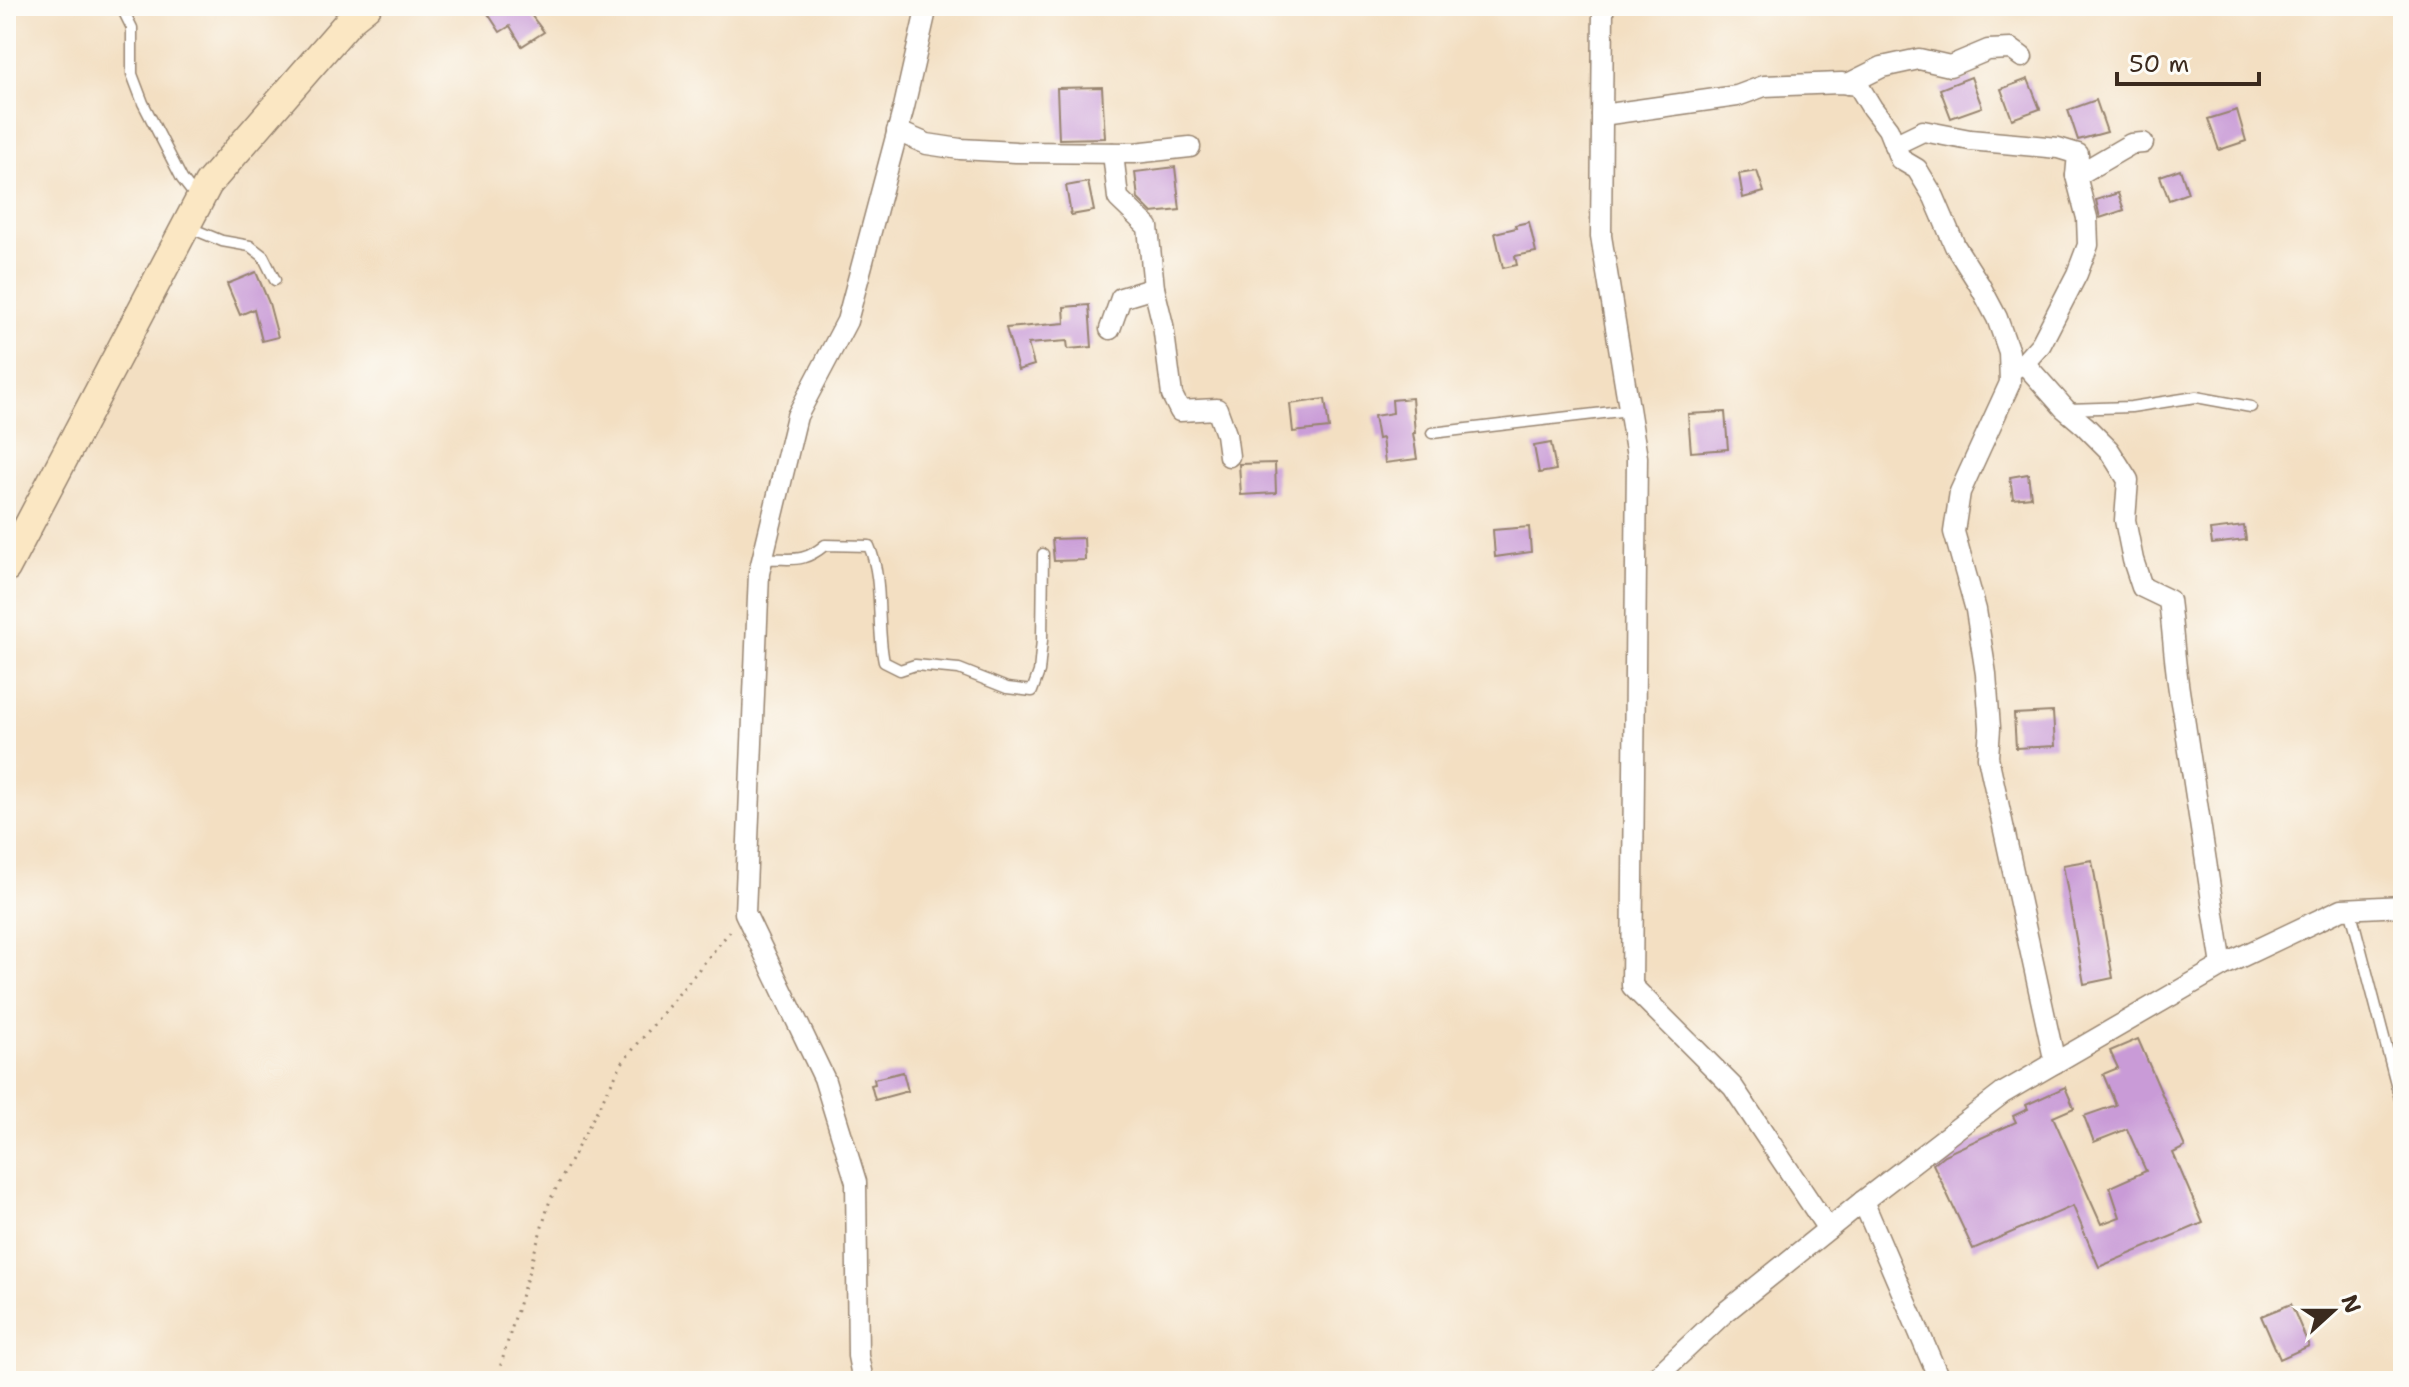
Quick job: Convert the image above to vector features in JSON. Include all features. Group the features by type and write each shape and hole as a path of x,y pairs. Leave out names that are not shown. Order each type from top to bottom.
{"street":[{"path":"6,568 208,184 352,18 367,6"},
{"path":"863,1381 858,1356 856,1182 824,1078 745,913 759,573 797,416 847,321 927,6"},
{"path":"1603,6 1601,236 1637,457 1632,986 1733,1087 1828,1229"},
{"path":"1848,84 1882,67 1919,59 1950,66 1988,50 2011,49 2022,57"},
{"path":"1602,115 1737,96 1764,86 1858,85 1888,129 1900,159 1917,169 1934,197 1955,246 1997,318 2017,367 2109,450 2128,480 2125,520 2142,587 2169,600 2176,681 2222,966"},
{"path":"897,131 927,144 960,149 1055,154 1134,153 1190,147"},
{"path":"1894,145 1923,131 1970,140 2058,148 2078,154 2076,176 2087,218 2088,245 2077,274 2041,344 2017,367 1960,492 1954,532 1976,610 1986,674 1990,728 1988,757 2055,1063"},
{"path":"2076,176 2131,144 2143,143"},
{"path":"1113,153 1118,198 1148,227 1154,288 1163,325 1172,395 1180,411 1217,409 1226,434 1229,456"},
{"path":"1110,329 1121,298 1154,288"},
{"path":"1652,1381 1723,1314 2003,1093 2222,966 2342,909 2403,906"},
{"path":"1863,1201 1940,1381"}],"lane":[{"path":"121,6 132,28 132,74 143,103 182,179 193,214 222,241 250,246 263,256 275,280"},
{"path":"2065,409 2131,407 2196,397 2251,407"},
{"path":"1432,433 1629,410"},
{"path":"763,559 811,556 825,545 869,546 875,560 884,662 900,670 915,665 959,669 1007,688 1032,691 1039,672 1042,640 1043,554"},
{"path":"2350,908 2403,1110"}],"path":[{"path":"496,1381 550,1200 622,1063 745,913"}],"building":[{"path":"483,6 524,6 544,32 522,46 510,26 500,32"},
{"path":"1971,77 1982,107 1951,118 1940,89"},
{"path":"2028,79 2040,109 2012,119 2001,89"},
{"path":"1102,87 1105,138 1059,139 1057,88"},
{"path":"2096,100 2107,132 2078,140 2068,110"},
{"path":"2237,110 2246,141 2219,150 2208,119"},
{"path":"1175,167 1180,210 1152,213 1138,199 1135,172"},
{"path":"2180,169 2188,193 2169,200 2160,176"},
{"path":"1757,171 1764,192 1743,198 1739,174"},
{"path":"1088,182 1094,211 1071,215 1066,186"},
{"path":"2118,193 2124,210 2100,218 2096,200"},
{"path":"1529,222 1536,252 1515,256 1517,265 1503,268 1495,233"},
{"path":"256,272 278,337 262,341 254,309 240,315 227,284"},
{"path":"1089,305 1092,347 1068,349 1067,341 1028,344 1034,365 1018,370 1006,328 1065,323 1064,307"},
{"path":"1412,398 1417,459 1385,463 1382,438 1378,439 1374,416 1393,413 1392,400"},
{"path":"1325,399 1329,428 1293,432 1290,404"},
{"path":"1725,412 1728,449 1691,452 1688,414"},
{"path":"1551,443 1556,470 1539,473 1534,446"},
{"path":"1275,463 1276,493 1241,495 1239,464"},
{"path":"2028,474 2031,497 2013,499 2010,477"},
{"path":"2244,526 2246,540 2212,544 2210,530"},
{"path":"1529,527 1531,552 1495,557 1493,530"},
{"path":"1084,538 1085,560 1054,561 1052,539"},
{"path":"2053,712 2055,746 2016,748 2014,714"},
{"path":"2092,860 2113,978 2084,984 2063,865"},
{"path":"2138,1039 2185,1147 2173,1153 2203,1223 2099,1267 2073,1206 1973,1249 1933,1164 1944,1155 2016,1122 2013,1116 2028,1109 2026,1105 2065,1087 2074,1108 2053,1117 2101,1224 2120,1217 2110,1187 2146,1171 2127,1129 2094,1142 2084,1116 2116,1105 2103,1074 2118,1068 2110,1051"},
{"path":"903,1072 908,1091 875,1100 871,1085 875,1084 874,1079"},
{"path":"2291,1304 2309,1346 2280,1359 2261,1316"}]}
